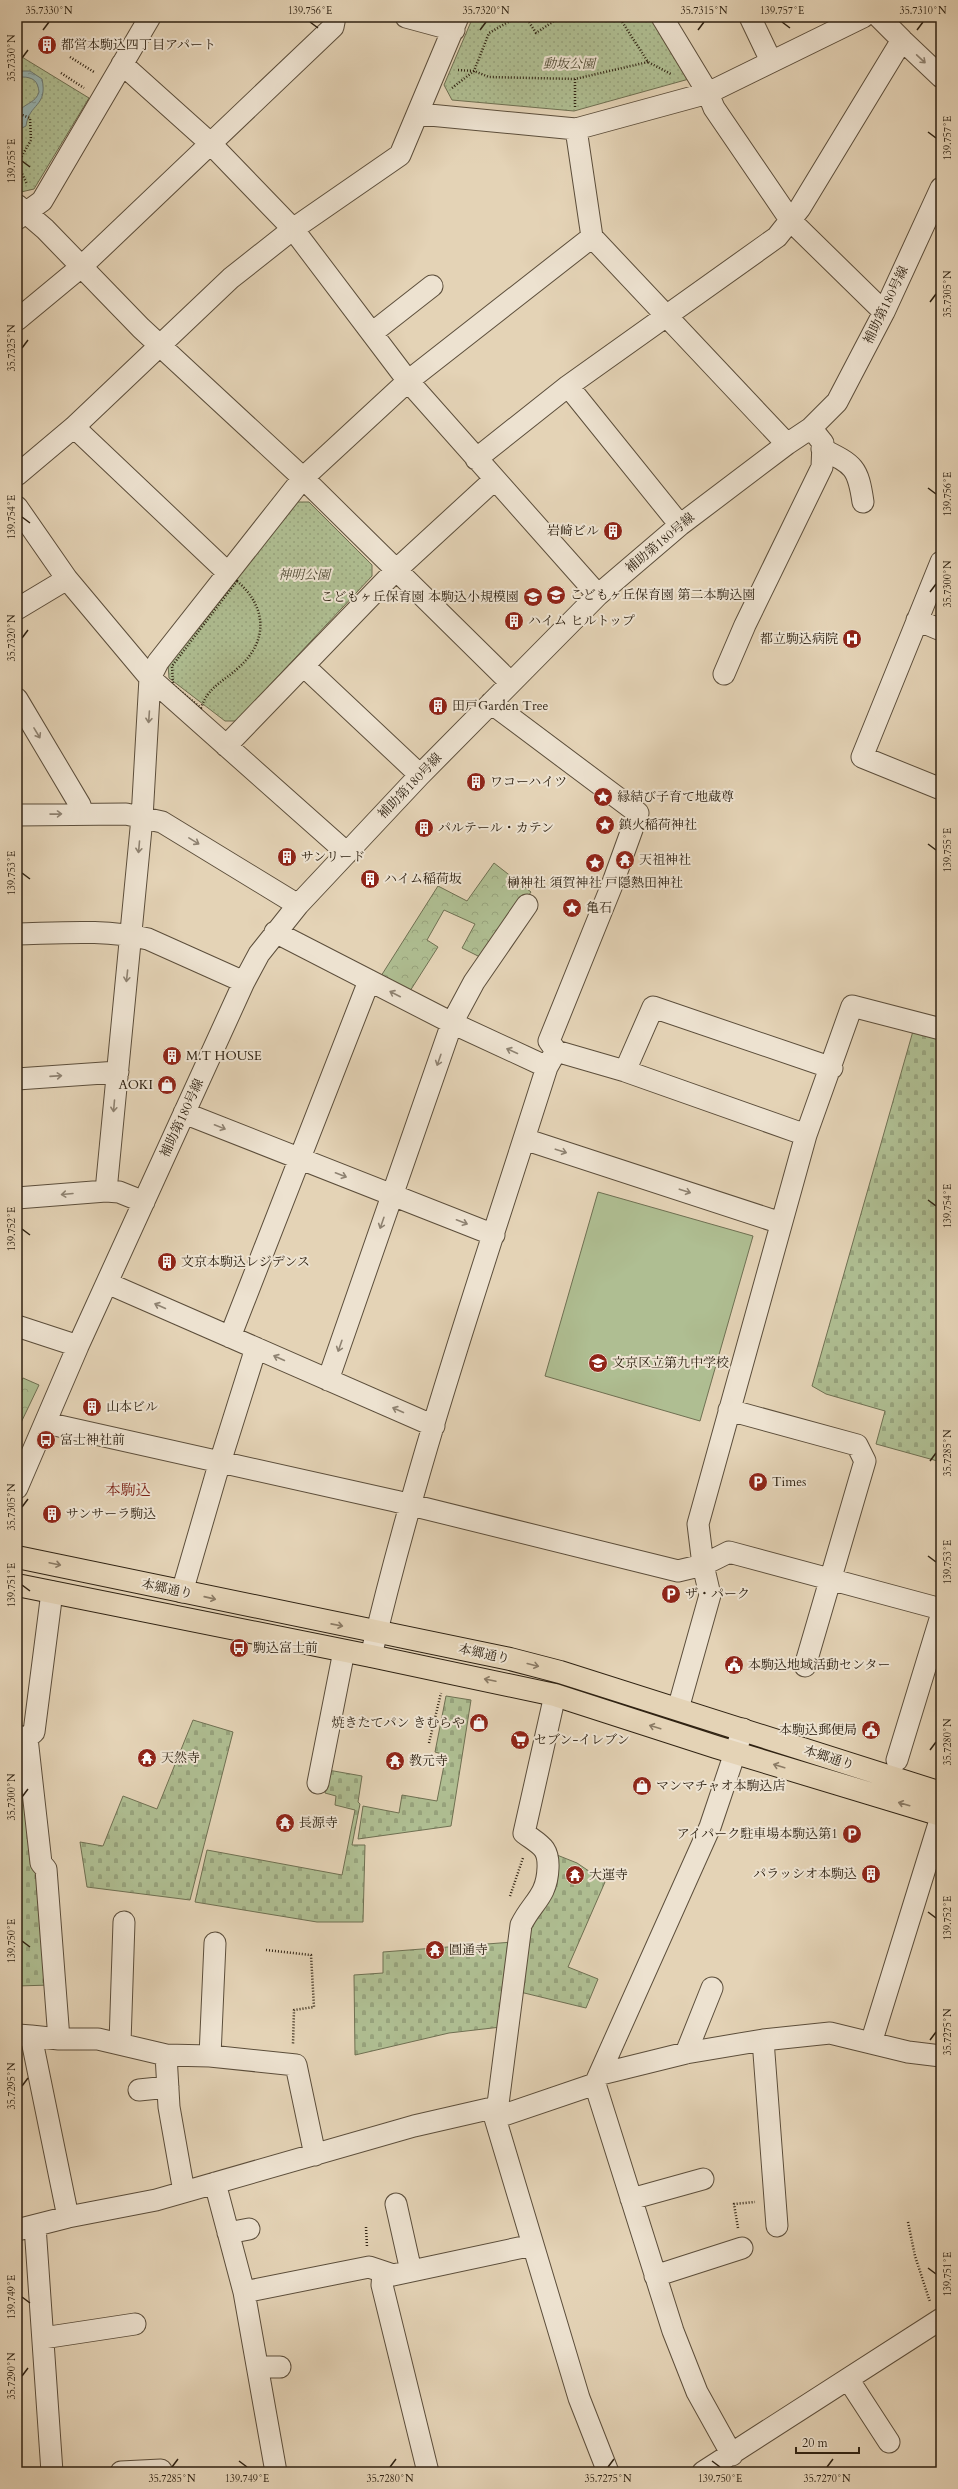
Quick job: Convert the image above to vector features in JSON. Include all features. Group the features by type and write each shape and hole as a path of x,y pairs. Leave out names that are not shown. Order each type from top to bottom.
{"main road":[{"name":"本郷通り","path":"17,1557 510,1659 560,1672 941,1793"},
{"name":"本郷通り","path":"17,1585 371,1656 555,1695 736,1753 941,1816"}],"street":[{"path":"150,17 42,201 20,212 81,267 160,346 303,478 395,571 511,683"},
{"path":"17,320 81,267 334,27 335,17"},
{"path":"17,475 74,427 231,278 293,229 400,154 419,114 456,23 406,17"},
{"path":"662,17 708,93 714,108 791,221 884,312"},
{"path":"750,17 771,61"},
{"path":"419,114 576,129 708,93 863,17"},
{"path":"879,17 941,77"},
{"path":"476,459 568,386 665,315 777,237 791,221 902,40"},
{"path":"122,64 210,143 293,229 408,381 494,480 598,595"},
{"path":"576,129 592,237 787,444"},
{"name":"補助第180号線","path":"18,1486 78,1346 244,982 259,954 298,905 420,775 598,595 680,525 787,444 811,428 837,402 884,312 941,188"},
{"path":"106,1191 142,818 150,678 158,662 303,478 408,381 592,237"},
{"path":"372,333 432,286"},
{"path":"568,386 680,525"},
{"path":"74,427 228,573"},
{"path":"724,674 822,467 822,443 811,428"},
{"path":"822,449 847,462 856,471 864,502"},
{"path":"226,746 305,667 395,571 494,480"},
{"path":"17,507 67,579 150,678 347,853"},
{"path":"941,562 862,757 941,789"},
{"path":"17,609 67,579"},
{"path":"917,620 941,630"},
{"path":"305,667 420,775"},
{"path":"17,699 80,805 82,814"},
{"path":"371,1656 410,1504 466,1319 524,1139 552,1059 549,1041 638,813 492,703"},
{"path":"17,815 126,814 162,822 298,905"},
{"path":"328,1380 452,1023 474,982 528,905"},
{"path":"17,934 112,932 131,935 148,939 244,982"},
{"path":"275,932 452,1023 552,1059 625,1071 806,1135"},
{"path":"230,1337 369,981"},
{"path":"678,1709 710,1595 703,1565 698,1524 806,1135 832,1068 852,1006 858,1006 941,1029"},
{"path":"625,1071 653,1007 832,1068"},
{"path":"17,1079 118,1072"},
{"path":"184,1113 300,1160 494,1235"},
{"path":"524,1139 781,1223"},
{"path":"17,1198 106,1191 119,1192 144,1202"},
{"path":"107,1283 434,1426"},
{"path":"17,1326 78,1346"},
{"path":"182,1592 220,1462 256,1348"},
{"path":"729,1410 857,1445 865,1461 832,1579 805,1666"},
{"path":"46,1423 410,1504 678,1571 703,1565 730,1552 941,1609"},
{"path":"52,1592 34,1732 22,1737 41,1864 46,1869 59,2039"},
{"path":"897,1760 941,1616"},
{"path":"318,1782 344,1651"},
{"path":"494,2115 498,2104 521,1925 548,1883 549,1855 543,1847 524,1834 555,1695"},
{"path":"728,2463 672,2331 631,2200 598,2079 676,1900 710,1827 736,1753 742,1729"},
{"path":"871,2042 941,1816"},
{"path":"120,2043 124,1922"},
{"path":"210,2056 215,1943"},
{"path":"686,2053 712,1988"},
{"path":"494,2115 598,2079 686,2053 763,2040 830,2034 871,2042 908,2052 941,2056"},
{"path":"68,2217 24,2036 59,2039 98,2039 166,2055 210,2056 296,2065 315,2155"},
{"path":"763,2040 777,2226"},
{"path":"166,2055 169,2107 184,2192"},
{"path":"139,2090 168,2087"},
{"path":"50,2472 43,2338 26,2228 68,2217 184,2192 414,2126 488,2109 494,2115 580,2398 608,2472"},
{"path":"631,2200 703,2179"},
{"path":"215,2183 244,2292 276,2472"},
{"path":"396,2204 411,2271"},
{"path":"228,2233 249,2229"},
{"path":"244,2292 368,2267 393,2275 533,2245"},
{"path":"655,2276 742,2248"},
{"path":"383,2273 382,2285 428,2472"},
{"path":"703,2472 728,2463 848,2379 939,2320"},
{"path":"43,2338 135,2324"},
{"path":"258,2367 280,2367"},
{"path":"848,2379 889,2442"},
{"path":"121,2472 161,2470"}],"path":[{"path":"508,17 510,21"},
{"path":"474,71 489,33 517,17"},
{"path":"526,17 536,33 560,17"},
{"path":"619,17 648,62 674,76"},
{"path":"70,57 100,75"},
{"path":"457,70 474,71 489,77 574,79 648,62"},
{"path":"61,73 101,99"},
{"path":"574,79 576,129"},
{"path":"17,113 30,118 31,140 17,163 28,187"},
{"path":"237,581 243,586 261,615 262,627 258,639 248,657 239,668 211,689 201,708 188,697 173,685 172,666 237,581"},
{"path":"428,1743 442,1686"},
{"path":"510,1896 525,1850 524,1834"},
{"path":"266,1950 311,1956 314,2007 294,2010 292,2065"},
{"path":"742,2248 734,2204 775,2199"},
{"path":"908,2222 915,2256 939,2320"}],"green space":[{"name":"動坂公園","path":"473,17 653,17 689,79 574,111 452,100 444,85"},
{"path":"17,54 89,98 34,189 21,192 17,190"},
{"name":"神明公園","path":"296,502 309,502 372,565 372,576 236,721 225,721 169,678 168,664"},
{"path":"494,863 531,892 484,959 462,948 475,924 444,910 427,940 438,947 410,991 381,976 438,886 467,901"},
{"path":"915,1024 941,1033 941,1462 876,1444 885,1411 826,1394 812,1386"},
{"path":"598,1192 753,1236 700,1421 545,1376"},
{"path":"23,1378 39,1385 17,1431 17,1389"},
{"path":"446,1696 471,1700 451,1826 358,1839 363,1806 399,1813 402,1795 437,1801 446,1755 435,1752"},
{"path":"193,1720 233,1732 190,1900 87,1887 80,1842 103,1846 123,1796 157,1809"},
{"path":"328,1770 362,1776 358,1802 360,1804 352,1845 365,1845 363,1922 317,1922 195,1902 207,1850 342,1875 355,1810 335,1805 336,1796 325,1793"},
{"path":"17,1789 31,1789 51,1985 17,1986"},
{"path":"552,1853 577,1863 605,1882 568,1967 598,1979 586,2008 516,1991 526,1927"},
{"path":"513,1942 501,2027 449,2033 355,2055 354,1975 383,1973 383,1952"}],"water":[{"path":"23,71 30,71 42,79 43,88 40,100 31,113 26,126 18,130 18,138 21,141 17,143 17,108 21,109 31,102 36,98 39,92 34,80 22,77 17,80 17,74"}],"place":[{"name":"都営本駒込四丁目アパート","path":"47,45"},
{"name":"岩崎ビル","path":"613,531"},
{"name":"こどもヶ丘保育園 第二本駒込園","path":"556,595"},
{"name":"こどもヶ丘保育園 本駒込小規模園","path":"533,597"},
{"name":"ハイム ヒルトップ","path":"514,621"},
{"name":"都立駒込病院","path":"852,639"},
{"name":"田戸Garden Tree","path":"438,706"},
{"name":"ワコーハイツ","path":"476,782"},
{"name":"縁結び子育て地蔵尊","path":"603,797"},
{"name":"鎮火稲荷神社","path":"605,825"},
{"name":"パルテール・カテン","path":"424,828"},
{"name":"サンリード","path":"287,857"},
{"name":"天祖神社","path":"625,860"},
{"name":"榊神社 須賀神社 戸隠熱田神社","path":"595,863"},
{"name":"ハイム稲荷坂","path":"370,879"},
{"name":"亀石","path":"572,908"},
{"name":"M.T HOUSE","path":"172,1056"},
{"name":"AOKI","path":"167,1085"},
{"name":"文京本駒込レジデンス","path":"167,1262"},
{"name":"文京区立第九中学校","path":"598,1363"},
{"name":"山本ビル","path":"92,1407"},
{"name":"富士神社前","path":"46,1440"},
{"name":"Times","path":"758,1482"},
{"name":"サンサーラ駒込","path":"52,1514"},
{"name":"ザ・パーク","path":"671,1594"},
{"name":"駒込富士前","path":"239,1648"},
{"name":"本駒込地域活動センター","path":"734,1665"},
{"name":"焼きたてパン きむらや","path":"479,1723"},
{"name":"本駒込郵便局","path":"871,1730"},
{"name":"セブン-イレブン","path":"520,1740"},
{"name":"天然寺","path":"147,1758"},
{"name":"教元寺","path":"395,1761"},
{"name":"マンマチャオ本駒込店","path":"642,1786"},
{"name":"長源寺","path":"285,1823"},
{"name":"アイパーク駐車場本駒込第1","path":"852,1834"},
{"name":"パラッシオ本駒込","path":"871,1874"},
{"name":"大運寺","path":"575,1875"},
{"name":"圓通寺","path":"435,1950"}],"district":[{"name":"本駒込","path":"128,1490"}]}
